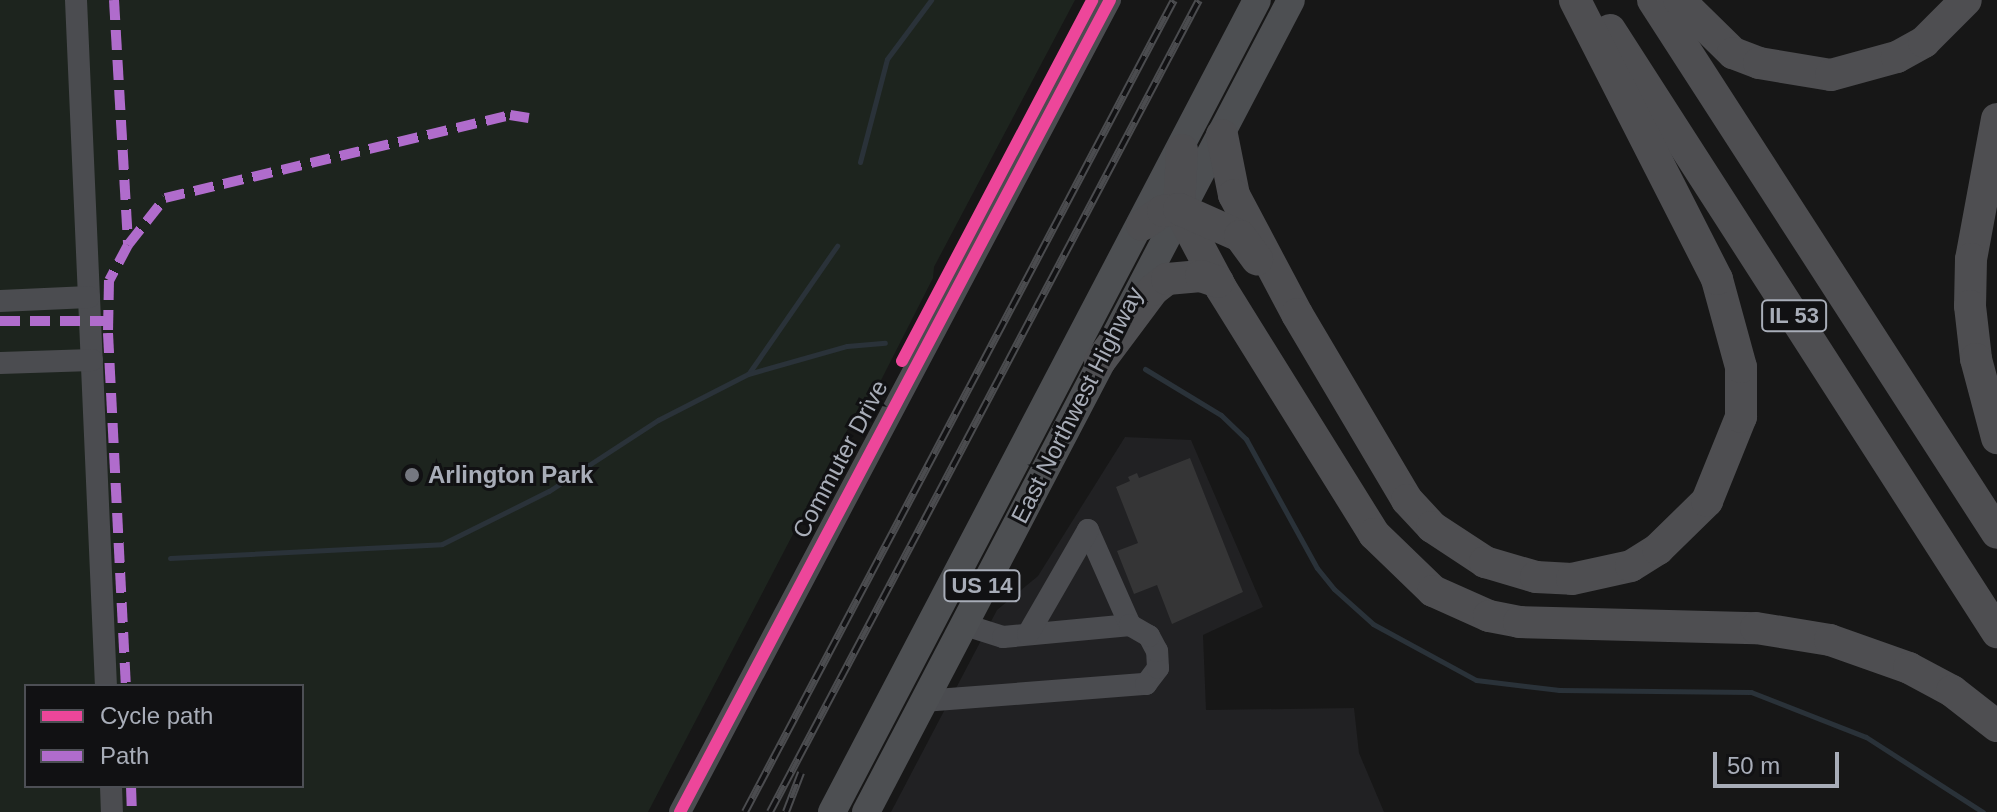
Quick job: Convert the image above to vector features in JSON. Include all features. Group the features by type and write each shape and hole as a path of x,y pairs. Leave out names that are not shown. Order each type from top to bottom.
{"highway":[{"path":"1222,135 1234,195 1297,314 1407,500 1432,527 1485,562 1536,577 1572,579 1631,566 1658,549 1707,501 1734,447 1741,417 1741,367 1717,279 1575,0"},
{"name":"IL 53","path":"1591,0 1997,632"},
{"name":"IL 53","path":"1653,0 1997,533"},
{"path":"1679,0 1733,53 1759,63 1831,75 1897,57 1924,42 1966,0"},
{"path":"1997,119 1971,259 1970,306 1986,407 1997,438"},
{"path":"1182,150 1179,209 1218,282 1374,534 1433,591 1489,616 1519,622 1756,628 1830,640 1909,668 1997,726"},
{"path":"1142,225 1163,211 1179,209 1240,236 1297,314"},
{"path":"1100,361 1153,290 1167,279 1187,275 1218,282"}],"main road":[{"name":"East Northwest Highway","path":"832,812 1182,150 1257,0"},
{"name":"East Northwest Highway","path":"866,812 1291,0"},
{"path":"944,601 962,624"}],"street":[{"path":"76,0 106,684"},
{"name":"Commuter Drive","path":"680,812 1110,0"},
{"path":"0,301 89,297"},
{"path":"0,363 92,360"},
{"path":"1028,634 1088,530 1130,625"},
{"path":"923,701 969,694 1146,684 1158,668 1157,651 1149,636 1130,625 1003,637 962,624"},
{"path":"945,659 949,673 969,694"},
{"path":"111,788 112,812"}],"shaded area":[{"name":"Arlington Park","path":"0,0 1075,0 934,267 933,278 874,394 864,398 648,812 0,812"},
{"path":"1125,437 1191,440 1263,607 1203,635 1206,710 1354,708 1359,753 1384,812 891,812 997,610 1038,576"}],"building":[{"path":"1190,458 1243,592 1172,624 1157,585 1134,594 1117,551 1138,543 1116,487 1130,481 1128,477 1137,473 1139,478"}],"waterway":[{"path":"860,162 887,59 931,0"},
{"path":"749,373 837,246"},
{"path":"170,558 442,544 549,491 658,420 748,374 847,346 885,343"},
{"path":"1145,369 1221,415 1246,439 1317,568 1334,589 1373,624 1476,680 1559,690 1751,692 1866,737 1983,812"}],"railway":[{"path":"745,812 1174,0"},
{"path":"770,812 1199,0"},
{"path":"786,812 801,773"}],"marked path":[{"path":"114,0 128,245 109,280 108,333 126,684"},
{"path":"128,245 165,198 510,115 529,118"},
{"path":"0,321 109,321"},
{"path":"131,788 132,812"}],"cycle path":[{"path":"902,361 1092,0"},
{"path":"680,812 1110,0"}],"place":[{"name":"Arlington Park","path":"412,475"}]}
